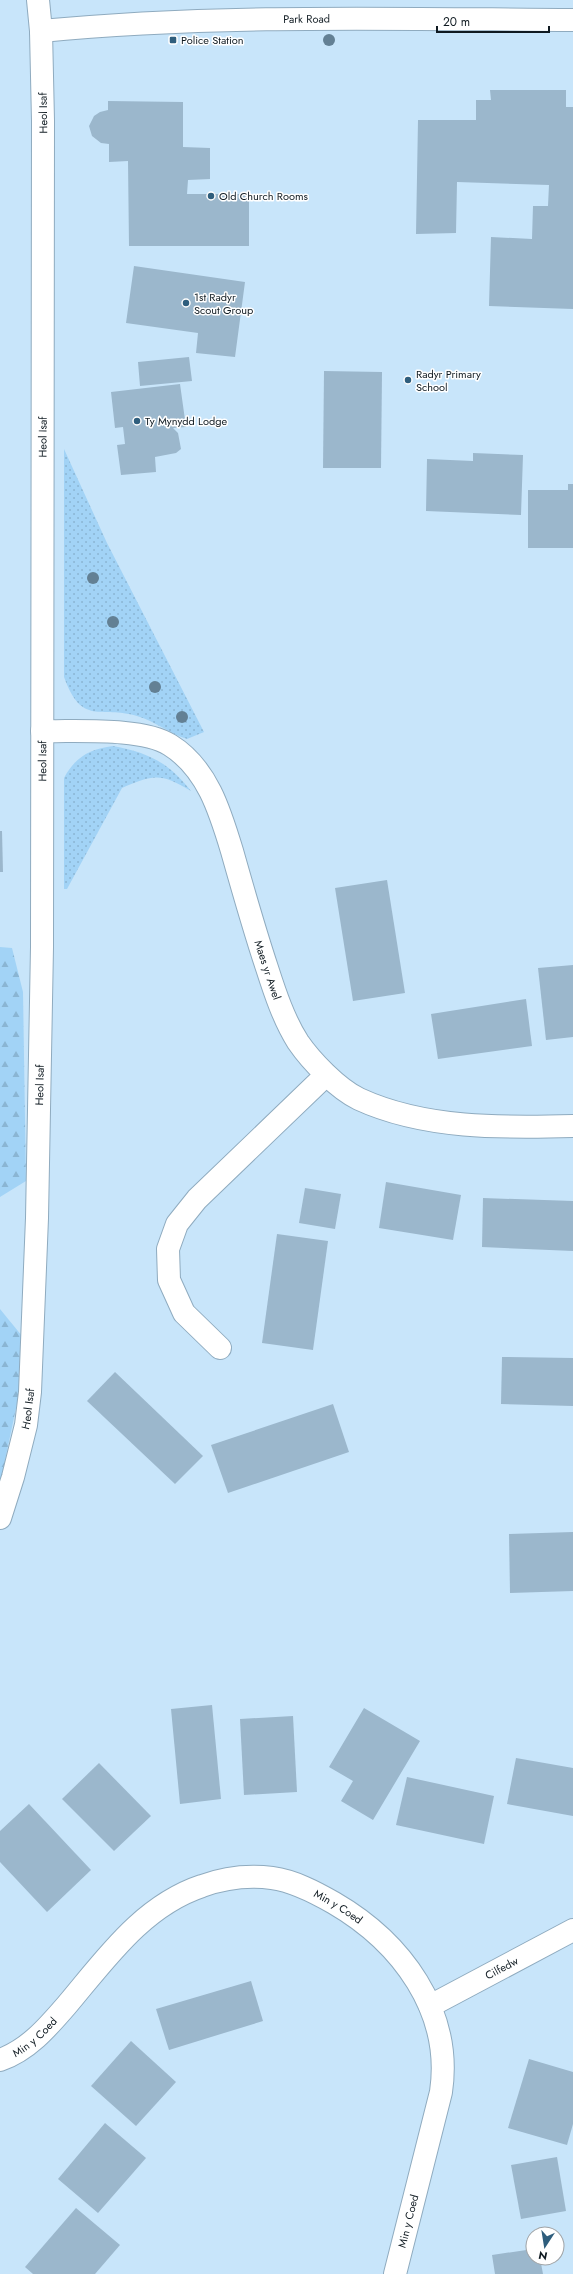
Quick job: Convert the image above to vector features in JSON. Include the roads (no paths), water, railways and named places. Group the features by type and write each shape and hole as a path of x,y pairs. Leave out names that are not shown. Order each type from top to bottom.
{"street":[{"name":"Heol Isaf","path":"0,1518 14,1477 26,1425 30,1392 37,1218 42,947 43,122 41,31 38,0"},
{"name":"Park Road","path":"41,31 130,23 363,20 573,20"},
{"name":"Maes yr Awel","path":"42,731 144,735 169,744 188,760 207,784 220,810 255,932 277,999 298,1042 326,1075 357,1098 404,1115 461,1124 530,1127 573,1126"},
{"path":"220,1348 184,1313 169,1280 168,1249 177,1224 198,1199 326,1075"},
{"name":"Min y Coed","path":"0,2060 25,2047 46,2029 133,1928 169,1901 201,1886 233,1878 272,1878 309,1888 354,1915 387,1943 414,1974 430,2006 442,2042 445,2069 441,2092 395,2274"},
{"name":"Cilfedw","path":"430,2006 573,1930"}],"place":[{"name":"Police Station","path":"173,40"},
{"name":"Old Church Rooms","path":"211,196"},
{"name":"1st Radyr Scout Group","path":"186,303"},
{"name":"Radyr Primary School","path":"408,380"},
{"name":"Ty Mynydd Lodge","path":"137,421"}]}
